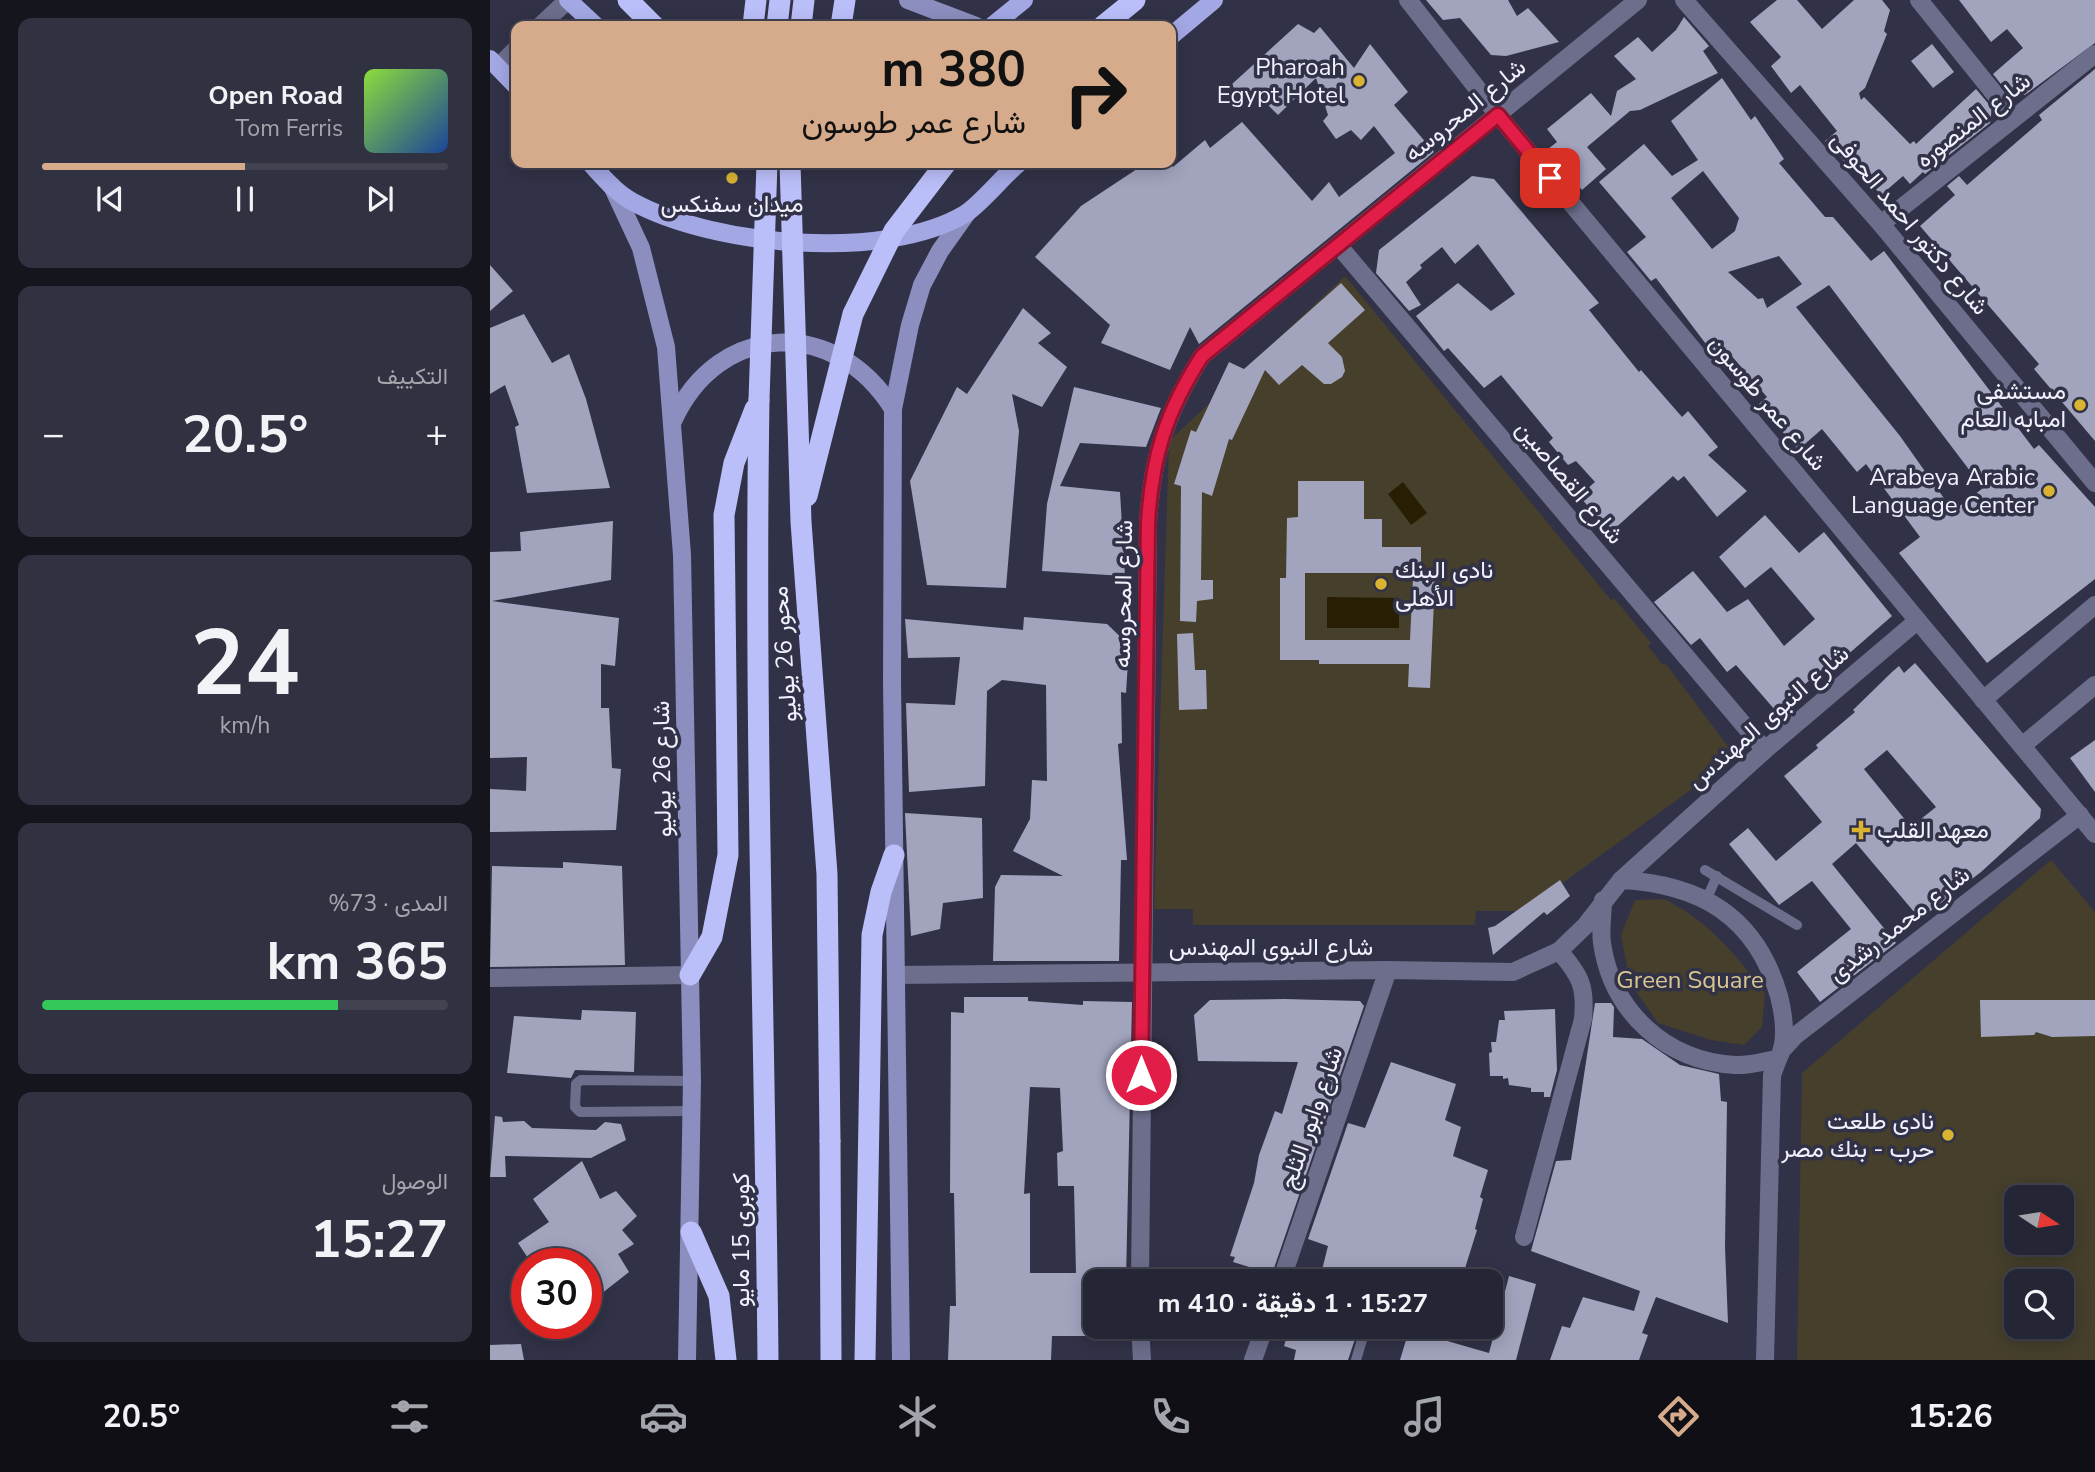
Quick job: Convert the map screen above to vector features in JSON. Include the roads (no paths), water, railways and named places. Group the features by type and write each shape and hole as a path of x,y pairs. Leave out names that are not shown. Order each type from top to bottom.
{"highway":[{"path":"628,0 649,21"},
{"path":"754,21 756,0"},
{"path":"778,21 780,0"},
{"path":"802,21 804,0"},
{"path":"842,21 845,0"},
{"path":"1109,21 1135,0"},
{"name":"محور 26 يوليو","path":"792,168 801,522 827,874 831,1360"},
{"path":"801,522 853,314 894,231 942,168"},
{"name":"محور 26 يوليو","path":"764,169 756,720 766,1120"},
{"path":"690,975 712,937 728,855 724,514 734,463 759,400"},
{"path":"865,1360 872,935 881,892 894,855"},
{"name":"كوبرى 15 مايو","path":"766,1120 768,1360"},
{"path":"691,1231 719,1296 726,1360"}],"main road":[{"path":"568,0 591,21"},
{"path":"908,0 963,21"},
{"path":"998,21 1024,0"},
{"path":"1176,32 1214,0"},
{"path":"494,63 511,81"},
{"path":"595,168 632,202 694,224 759,239 839,242 896,237 930,230 967,213"},
{"path":"901,1360 894,855 893,409 910,325 922,285 940,251 967,213 1014,168"},
{"name":"شارع 26 يوليو","path":"612,186 640,248 660,313 666,347 682,555 692,1081 687,1360"},
{"path":"671,424 695,384 712,367 754,346 778,342 813,346 846,358 881,389 893,409"}],"street":[{"path":"545,21 568,0"},
{"name":"شارع عمر طوسون","path":"1408,0 1498,115 2095,834"},
{"name":"شارع المحروسه","path":"1140,1269 1148,523 1151,478 1161,435 1179,394 1202,356 1638,0"},
{"name":"شارع دكتور احمد الحوفى","path":"1684,0 1881,224 2095,483"},
{"path":"1919,0 2014,118"},
{"path":"494,63 511,52"},
{"name":"شارع المنصوره","path":"1881,224 2095,54"},
{"name":"شارع القصاصين","path":"1338,245 1765,750"},
{"path":"1983,700 2095,605"},
{"name":"شارع النبوى المهندس","path":"1621,880 1765,750 1917,621"},
{"path":"2022,746 2095,685"},
{"name":"شارع محمد رشدى","path":"1781,1054 1795,1036 2080,815"},
{"path":"1765,1360 1772,1075 1781,1054 1783,1010 1772,974 1754,941 1727,914 1706,900 1659,882 1621,880 1604,900 1601,941 1610,980 1631,1015 1661,1042 1698,1060 1738,1065 1781,1054"},
{"name":"شارع النبوى المهندس","path":"896,975 1388,970 1513,972 1559,951 1585,926 1604,900"},
{"path":"1524,1237 1583,1020 1585,995 1577,972 1559,951"},
{"name":"شارع وابور الثلج","path":"1285,1269 1388,970"},
{"path":"490,978 690,975"},
{"path":"1141,1339 1142,1360"},
{"path":"1253,1360 1260,1339"}],"lane":[{"path":"1705,870 1797,925"},
{"path":"1706,900 1717,876"},
{"path":"692,1081 581,1080 576,1086 575,1107 580,1112 692,1111"},
{"path":"1356,1360 1363,1340"}],"place":[{"name":"Pharoah Egypt Hotel","path":"1359,81"},
{"name":"ميدان سفنكس","path":"732,178"},
{"name":"مستشفى امبابه العام","path":"2080,405"},
{"name":"Arabeya Arabic Language Center","path":"2049,491"},
{"name":"نادى البنك الأهلى","path":"1381,584"},
{"name":"معهد القلب","path":"1861,830"},
{"name":"نادى طلعت حرب - بنك مصر","path":"1948,1135"}],"park label":[{"name":"Green Square","path":"1690,980"}]}
